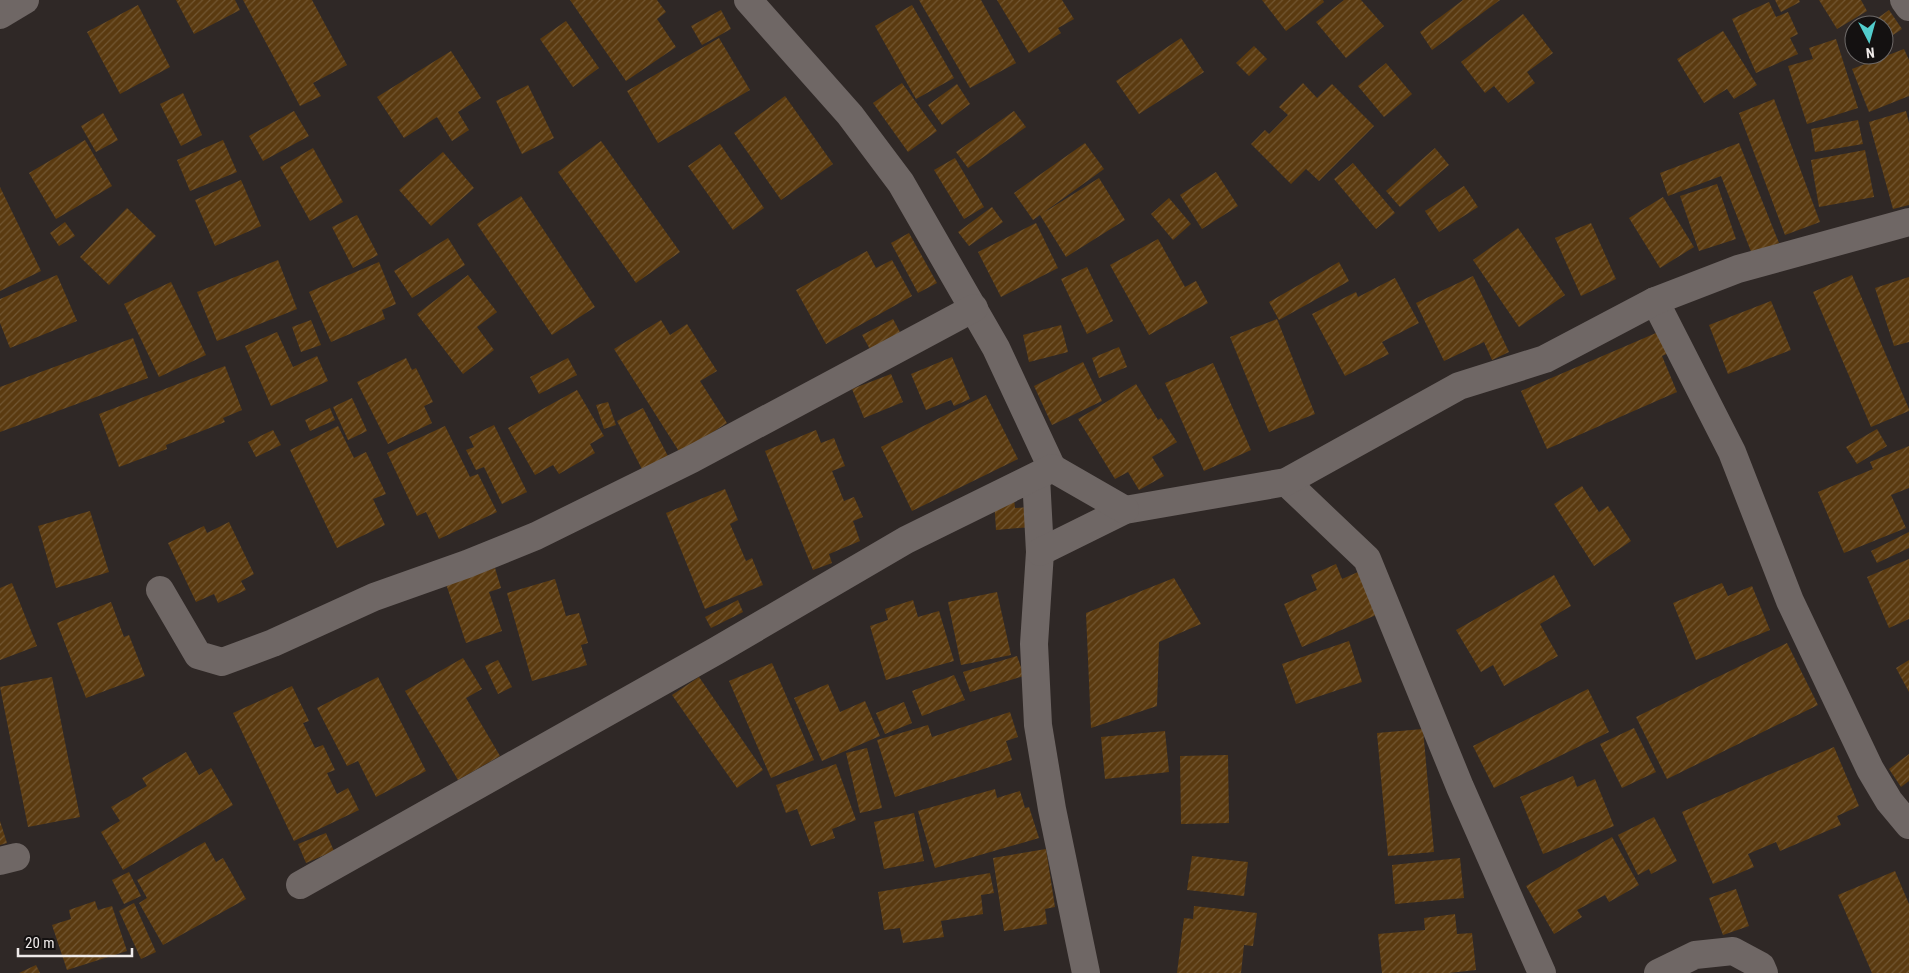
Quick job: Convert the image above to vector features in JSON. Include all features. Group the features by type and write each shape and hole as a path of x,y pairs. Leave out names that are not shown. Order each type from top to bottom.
{"street":[{"path":"0,15 25,0"},
{"path":"748,0 850,115 901,183 996,348 1052,468 1125,510"},
{"path":"1904,0 1909,8"},
{"path":"1040,552 1125,510 1286,482 1459,386 1545,359 1655,301 1738,269 1909,222"},
{"path":"1655,301 1732,452 1790,601 1870,769 1889,801 1909,825"},
{"path":"160,590 198,654 222,662 273,643 374,597 467,564 536,536 692,459 974,308"},
{"path":"1052,468 1036,477 1040,552 1034,644 1038,725 1052,809 1086,973"},
{"path":"300,884 724,646 906,540 1052,468"},
{"path":"1286,482 1367,559 1460,787 1542,973"},
{"path":"1658,973 1695,955 1733,951 1761,966 1764,973"}],"building":[{"path":"176,0 235,0 240,10 194,34"},
{"path":"243,0 312,0 347,65 313,83 321,96 300,106"},
{"path":"570,0 657,0 666,12 657,19 676,47 626,81"},
{"path":"919,0 981,0 1016,63 970,88"},
{"path":"997,0 1062,0 1074,19 1058,28 1061,33 1029,53"},
{"path":"1262,0 1323,0 1324,2 1286,31"},
{"path":"1344,0 1361,0 1384,26 1346,58 1316,22"},
{"path":"1463,0 1500,0 1432,50 1420,32"},
{"path":"1775,0 1799,0 1800,2 1781,12"},
{"path":"1819,0 1861,0 1867,11 1860,15 1844,15 1844,25 1837,29"},
{"path":"1769,2 1776,17 1788,12 1798,34 1790,38 1798,54 1756,73 1732,19"},
{"path":"138,5 170,67 120,94 87,32"},
{"path":"912,5 954,78 916,99 875,26"},
{"path":"721,10 731,29 702,45 691,26"},
{"path":"1889,10 1892,15 1882,15"},
{"path":"1523,14 1553,53 1527,72 1535,83 1508,103 1494,86 1485,93 1461,62"},
{"path":"1894,17 1902,29 1894,34"},
{"path":"566,21 599,68 573,87 540,39"},
{"path":"1723,31 1757,85 1734,99 1727,89 1704,103 1677,59"},
{"path":"719,38 750,90 658,143 627,91"},
{"path":"1181,38 1204,72 1139,114 1116,81"},
{"path":"1836,39 1858,108 1807,124 1788,66 1813,59 1809,48"},
{"path":"1254,46 1267,59 1249,76 1236,63"},
{"path":"1904,49 1909,60 1909,96 1869,112 1852,69 1862,65 1894,65 1894,53"},
{"path":"451,51 481,98 458,112 469,130 452,141 437,117 404,138 377,97"},
{"path":"1386,63 1412,94 1384,117 1358,86"},
{"path":"902,83 937,131 908,152 873,103"},
{"path":"1303,83 1317,98 1332,84 1374,126 1319,181 1306,169 1291,184 1251,144 1265,130 1269,134 1288,115 1279,107"},
{"path":"957,84 970,104 942,125 928,105"},
{"path":"528,85 554,138 522,154 496,101"},
{"path":"183,93 202,135 181,146 160,104"},
{"path":"785,96 833,164 781,200 734,133"},
{"path":"1774,99 1820,222 1785,235 1739,113"},
{"path":"294,111 309,136 263,161 249,136"},
{"path":"1014,111 1026,127 968,168 956,152"},
{"path":"1906,111 1909,123 1909,205 1893,209 1869,122"},
{"path":"103,113 118,140 96,152 81,126"},
{"path":"1858,120 1863,144 1815,152 1811,129"},
{"path":"85,140 112,186 56,219 29,173"},
{"path":"223,140 237,172 190,191 177,160"},
{"path":"601,141 680,252 636,283 558,172"},
{"path":"1085,143 1104,169 1043,213 1099,178 1125,220 1066,257 1040,215 1033,220 1014,193"},
{"path":"1739,143 1779,243 1752,254 1721,176 1668,196 1660,173"},
{"path":"720,144 764,208 733,230 688,166"},
{"path":"313,148 343,202 310,221 280,167"},
{"path":"1435,148 1449,165 1400,207 1386,191"},
{"path":"1865,150 1874,197 1819,207 1811,160"},
{"path":"443,152 474,188 431,226 399,190"},
{"path":"955,158 984,207 964,219 934,170"},
{"path":"1353,163 1395,213 1376,229 1334,179"},
{"path":"1216,172 1238,206 1202,229 1180,195"},
{"path":"241,180 261,226 215,246 195,200"},
{"path":"1717,184 1736,239 1699,251 1680,196"},
{"path":"1464,186 1478,207 1439,232 1425,211"},
{"path":"0,187 41,271 0,291"},
{"path":"521,196 595,307 552,335 477,224"},
{"path":"1663,197 1694,247 1660,268 1629,218"},
{"path":"1169,198 1191,224 1173,240 1151,214"},
{"path":"992,207 1003,222 969,246 958,232"},
{"path":"127,208 156,236 109,285 80,257"},
{"path":"357,215 378,255 353,268 332,227"},
{"path":"65,222 75,236 59,246 50,233"},
{"path":"1036,223 1058,268 1001,297 978,252"},
{"path":"1591,223 1616,279 1581,296 1555,238"},
{"path":"1518,228 1565,295 1519,327 1473,260"},
{"path":"909,233 937,283 918,293 891,243"},
{"path":"448,238 465,265 412,298 394,271"},
{"path":"1158,239 1185,287 1196,281 1208,303 1149,335 1110,265"},
{"path":"867,251 876,268 892,260 912,296 826,344 796,290"},
{"path":"278,260 297,309 217,341 197,292"},
{"path":"379,262 396,304 382,310 385,319 331,342 309,292"},
{"path":"1339,262 1349,281 1279,320 1269,302"},
{"path":"1087,267 1113,321 1087,334 1061,279"},
{"path":"57,275 77,321 10,348 0,323 0,299"},
{"path":"468,275 497,312 477,327 494,350 463,374 417,314"},
{"path":"1852,275 1909,409 1909,411 1871,427 1813,292"},
{"path":"1473,276 1509,352 1492,360 1484,342 1444,361 1416,303"},
{"path":"1909,277 1909,342 1894,346 1875,288"},
{"path":"1395,278 1419,323 1382,342 1389,354 1345,376 1312,314 1356,292 1358,297"},
{"path":"171,282 206,355 159,377 124,304"},
{"path":"1771,301 1791,350 1728,374 1709,325"},
{"path":"893,319 901,334 871,351 862,335"},
{"path":"1277,319 1315,414 1269,432 1230,337"},
{"path":"311,320 321,345 301,352 292,327"},
{"path":"661,320 670,335 687,324 717,371 700,381 727,423 680,453 614,349"},
{"path":"1061,325 1068,352 1029,362 1023,335"},
{"path":"1663,330 1673,351 1662,356 1677,392 1547,449 1521,391"},
{"path":"277,332 293,367 317,356 328,381 271,406 245,346"},
{"path":"133,338 148,378 0,432 0,387"},
{"path":"1119,347 1127,367 1099,378 1092,358"},
{"path":"952,357 970,399 954,406 951,400 926,410 911,374"},
{"path":"406,358 412,370 416,368 433,402 424,406 432,423 388,444 357,382"},
{"path":"568,358 577,375 539,394 530,377"},
{"path":"1083,362 1102,401 1052,425 1034,386"},
{"path":"1213,363 1251,450 1204,471 1165,383"},
{"path":"225,366 242,410 223,418 225,422 166,445 167,449 119,467 99,414"},
{"path":"891,374 903,402 864,418 852,389"},
{"path":"1136,384 1158,420 1161,418 1177,442 1152,457 1164,476 1139,490 1128,472 1115,479 1078,419"},
{"path":"577,390 604,436 590,444 595,453 559,474 553,465 535,475 508,428"},
{"path":"986,395 1018,459 912,511 881,447"},
{"path":"352,398 367,431 348,440 333,407"},
{"path":"608,402 616,425 604,429 596,405"},
{"path":"330,408 335,420 310,431 305,420"},
{"path":"643,408 670,460 644,473 617,421"},
{"path":"494,425 527,492 502,504 484,467 476,470 466,450 474,447 469,437"},
{"path":"338,426 354,458 366,452 386,494 373,499 385,525 337,548 290,450"},
{"path":"445,426 470,477 478,474 497,512 439,539 426,512 417,516 387,453"},
{"path":"1877,429 1887,446 1857,464 1846,447"},
{"path":"273,430 281,445 256,457 248,442"},
{"path":"816,430 821,443 834,438 845,466 832,471 844,501 854,497 863,517 853,521 860,541 829,554 832,563 813,570 765,451"},
{"path":"1909,446 1909,488 1891,495 1906,528 1844,553 1818,492 1873,469 1870,462"},
{"path":"1582,486 1599,512 1608,506 1631,541 1594,566 1554,504"},
{"path":"725,489 738,520 730,524 746,561 752,558 763,585 705,609 666,513"},
{"path":"1014,498 1015,508 1030,507 1031,527 996,530 994,499"},
{"path":"90,511 109,572 56,588 38,526"},
{"path":"229,522 254,574 241,581 246,590 218,603 214,594 196,602 168,543 204,526 207,533"},
{"path":"1909,532 1909,548 1877,563 1871,551"},
{"path":"1909,559 1909,619 1889,628 1867,577"},
{"path":"1336,564 1342,579 1358,572 1376,615 1302,647 1284,604 1317,590 1311,575"},
{"path":"495,568 501,588 489,592 502,631 466,643 446,584"},
{"path":"1554,575 1571,606 1540,624 1558,656 1504,686 1493,665 1481,672 1456,630"},
{"path":"1174,578 1201,624 1159,642 1157,706 1091,728 1086,613"},
{"path":"555,579 566,616 579,613 588,643 581,645 587,665 532,681 507,593"},
{"path":"12,583 37,646 0,660 0,588"},
{"path":"1722,583 1728,596 1752,586 1770,630 1696,660 1673,603"},
{"path":"997,592 1011,655 961,665 948,602"},
{"path":"738,600 743,612 711,628 705,617"},
{"path":"913,600 918,617 939,611 954,661 886,680 870,626 888,620 885,609"},
{"path":"111,602 124,637 129,635 145,676 86,698 57,623"},
{"path":"1349,641 1362,682 1296,704 1282,664"},
{"path":"1787,643 1818,705 1667,779 1636,717"},
{"path":"1017,656 1024,676 970,692 963,672"},
{"path":"463,658 482,689 466,698 500,756 458,780 405,691"},
{"path":"498,660 512,687 498,694 485,666"},
{"path":"1909,660 1909,692 1896,668"},
{"path":"772,663 814,760 771,778 729,681"},
{"path":"954,675 965,700 922,716 912,691"},
{"path":"52,677 80,817 28,827 0,687"},
{"path":"378,677 426,771 376,797 358,761 347,766 317,708"},
{"path":"699,677 763,770 737,788 672,695"},
{"path":"828,684 840,712 865,701 880,736 822,761 794,698"},
{"path":"292,686 309,721 303,723 315,748 323,745 335,770 327,773 337,794 348,788 359,810 294,841 233,713"},
{"path":"1588,689 1609,732 1494,788 1473,746"},
{"path":"904,702 912,723 885,734 876,713"},
{"path":"1010,712 1018,737 1006,741 1012,760 895,797 877,740 928,725 932,737"},
{"path":"1634,728 1656,772 1622,788 1600,744"},
{"path":"1423,729 1434,852 1388,856 1377,733"},
{"path":"1165,731 1169,772 1105,779 1101,737"},
{"path":"1834,747 1859,806 1837,816 1841,825 1780,851 1776,842 1748,854 1754,867 1713,884 1682,812"},
{"path":"867,748 882,808 860,813 846,753"},
{"path":"186,752 199,775 211,768 233,805 123,870 101,832 120,821 111,807 147,786 142,778"},
{"path":"1909,754 1909,781 1901,787 1889,769"},
{"path":"1228,755 1229,823 1181,824 1180,756"},
{"path":"836,764 856,820 832,829 835,838 811,846 797,809 786,813 776,785"},
{"path":"1573,776 1577,787 1595,779 1614,826 1543,854 1520,797"},
{"path":"995,789 997,798 1020,791 1025,808 1029,807 1039,838 935,868 918,811"},
{"path":"914,813 924,861 884,869 874,822"},
{"path":"1654,817 1677,861 1651,874 1649,869 1638,875 1618,835"},
{"path":"0,821 7,843 0,845"},
{"path":"326,833 334,851 306,863 298,844"},
{"path":"1612,837 1639,885 1609,902 1605,895 1577,910 1582,917 1554,934 1526,886"},
{"path":"205,842 216,862 223,858 246,899 163,945 139,903 147,898 137,880"},
{"path":"1046,849 1055,907 1045,909 1047,924 1004,931 993,858"},
{"path":"1192,856 1248,862 1244,896 1187,890"},
{"path":"1460,858 1464,898 1395,904 1392,865"},
{"path":"1895,871 1909,904 1909,973 1872,973 1838,895"},
{"path":"129,872 141,896 124,904 112,880"},
{"path":"990,873 994,893 981,895 983,914 941,921 944,937 903,943 900,928 884,930 878,892"},
{"path":"1736,889 1749,926 1723,935 1709,898"},
{"path":"95,901 98,910 112,906 127,951 67,970 52,925 71,919 69,910"},
{"path":"134,903 156,952 141,959 119,911"},
{"path":"1194,906 1257,913 1253,946 1244,945 1241,973 1177,973 1184,918 1193,919"},
{"path":"1455,914 1457,934 1472,933 1476,970 1449,973 1382,973 1378,934 1425,930 1424,918"},
{"path":"36,965 40,973 19,973"}]}
